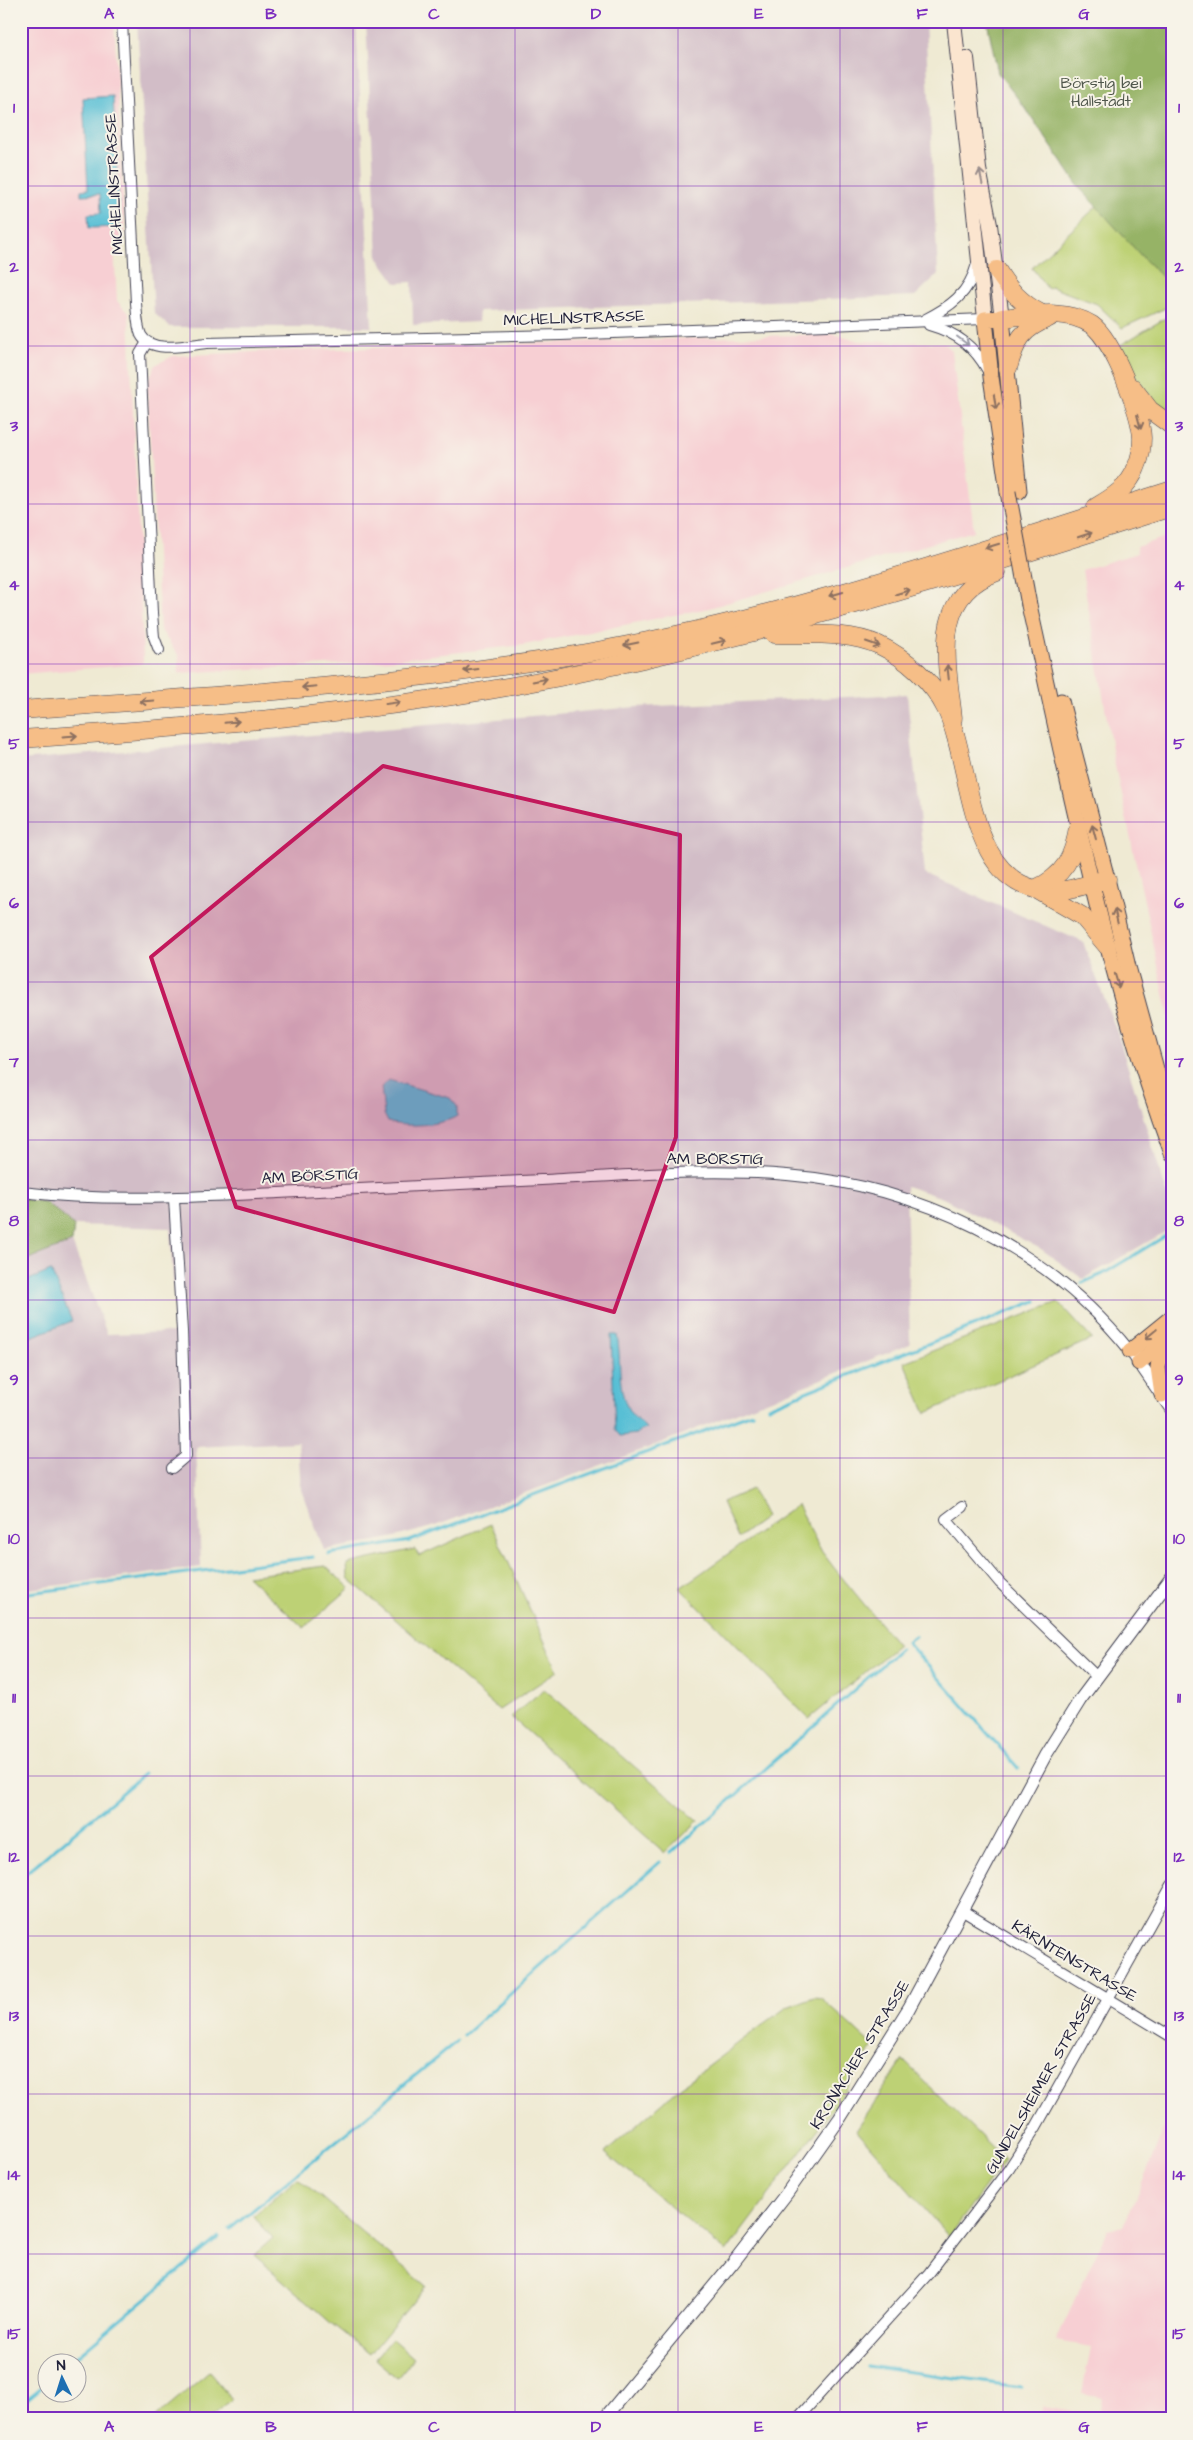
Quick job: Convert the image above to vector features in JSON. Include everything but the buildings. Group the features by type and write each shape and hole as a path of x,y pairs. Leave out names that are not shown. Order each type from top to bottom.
{"highway":[{"path":"997,270 1012,293 1026,305 1049,314"},
{"path":"1008,368 1018,340 1031,326 1049,314"},
{"path":"994,318 1049,314 1071,316 1092,326 1106,342 1124,376 1150,410 1172,426"},
{"path":"1055,527 1113,497 1125,487 1136,470 1141,450 1141,429 1124,376"},
{"path":"21,710 369,683 582,654 678,634 882,581 1172,490"},
{"path":"21,739 163,729 375,706 538,681 755,633 888,597 1172,507"},
{"path":"955,738 946,644 949,621 955,605 968,588 977,581 1011,567 1038,550"},
{"path":"755,633 836,635 877,645 900,657 924,678 946,709 969,795 991,855 1005,874 1015,882 1034,889 1082,916 1107,946"},
{"path":"1034,889 1044,884 1064,868 1075,847 1078,827"},
{"path":"1034,889 1059,890 1099,881"}],"main road":[{"path":"954,21 978,257 1008,368 1014,492"},
{"path":"963,21 979,169 997,270 991,377 1034,604 1078,827 1099,881 1172,1123"},
{"path":"1034,604 1067,728 1099,881 1107,946 1137,1047 1172,1152"},
{"path":"1135,1357 1172,1317"},
{"path":"1135,1357 1167,1338"},
{"path":"1162,1395 1158,1368 1167,1338"}],"street":[{"name":"MICHELINSTRASSE","path":"122,21 136,303 141,334 147,342 160,346 179,346 206,343 561,335 994,318"},
{"path":"921,322 955,302 964,293 973,278 978,257"},
{"path":"921,322 956,335 979,356 991,377"},
{"path":"147,342 140,354 152,613 154,637 159,650"},
{"name":"AM BÖRSTIG","path":"21,1192 174,1199 684,1173 765,1173 831,1180 904,1198 968,1222 1038,1263 1079,1296 1114,1330 1172,1410"},
{"path":"172,1468 186,1456 182,1330 174,1199"},
{"path":"962,1507 946,1519 1000,1583 1097,1677"},
{"name":"KRONACHER STRASSE","path":"604,2419 732,2264 792,2185 884,2050 963,1911 1027,1786 1097,1677 1172,1577"},
{"name":"GUNDELSHEIMER STRASSE","path":"796,2419 929,2273 984,2204 1036,2127 1172,1885"},
{"name":"KÄRNTENSTRASSE","path":"963,1911 1172,2037"}],"highlighted area":[{"path":"383,766 680,835 676,1137 614,1312 236,1207 151,957"}],"shaded area":[{"path":"21,21 114,21 125,233 114,248 117,301 129,314 143,655 143,663 140,664 21,674"},
{"path":"137,21 356,21 372,327 170,327 154,313"},
{"path":"366,21 925,21 938,274 915,296 479,311 478,322 413,325 412,282 396,283 378,258"},
{"path":"833,334 860,341 944,343 952,351 974,531 709,608 524,645 363,663 178,673 179,656 160,629 147,384 155,365 173,356 273,351"},
{"path":"1172,535 1172,1031 1114,761 1082,570 1137,553 1136,547"},
{"path":"907,694 925,874 1083,942 1118,1035 1172,1210 1172,1228 1083,1279 1041,1249 943,1198 906,1186 910,1344 645,1449 432,1527 391,1538 324,1550 301,1490 298,1442 196,1447 201,1567 21,1590 21,1262 72,1242 107,1334 176,1332 170,1228 74,1225 45,1202 21,1199 21,760 637,707"},
{"path":"1172,2110 1172,2419 1038,2419 1043,2406 1099,2415 1102,2398 1082,2394 1091,2347 1056,2341 1107,2230 1124,2226"}],"green space":[{"name":"Börstig bei Hallstadt","path":"987,21 1172,21 1172,286 1145,260 1079,187 1026,109 998,73"},
{"path":"1172,21 1172,305 1122,328 1097,304 1051,287 1048,289 1032,268 1097,206"},
{"path":"1172,314 1172,415 1147,393 1134,375 1119,346"},
{"path":"21,1199 45,1202 74,1225 72,1242 21,1262"},
{"path":"1058,1302 1092,1339 926,1413 904,1362"},
{"path":"752,1489 766,1517 738,1538 722,1502"},
{"path":"797,1505 822,1552 898,1645 809,1719 680,1588"},
{"path":"491,1524 558,1671 499,1710 348,1578 347,1564 415,1549 419,1556"},
{"path":"325,1566 350,1588 304,1628 247,1576"},
{"path":"544,1689 698,1821 665,1853 511,1717"},
{"path":"814,1997 821,1998 873,2046 831,2112 726,2252 605,2153 679,2088 749,2035 787,2007"},
{"path":"903,2060 1005,2160 949,2237 856,2130"},
{"path":"298,2178 426,2286 370,2354 332,2324 254,2255 273,2238 253,2216"},
{"path":"392,2339 414,2358 397,2378 375,2359"},
{"path":"209,2372 232,2399 209,2419 153,2419"}],"water":[{"path":"113,96 120,227 89,228 88,214 101,213 100,194 81,195 81,190 88,189 83,98"},
{"path":"389,1080 450,1098 457,1106 457,1116 443,1122 424,1125 404,1125 388,1122 384,1114 381,1087"},
{"path":"51,1271 72,1321 21,1341 21,1283"},
{"path":"611,1335 617,1335 621,1385 626,1403 632,1414 646,1428 636,1434 620,1436 615,1429"}],"waterway":[{"path":"1082,1283 1103,1274 1172,1232"},
{"path":"768,1407 1036,1301"},
{"path":"329,1554 410,1541 752,1413"},
{"path":"21,1594 313,1557"},
{"path":"915,1636 907,1642 1018,1768"},
{"path":"671,1853 900,1649"},
{"path":"21,1877 144,1774"},
{"path":"464,2035 660,1862"},
{"path":"230,2229 457,2041"},
{"path":"82,2352 219,2237"},
{"path":"867,2366 1020,2387"},
{"path":"21,2404 38,2390"}]}
